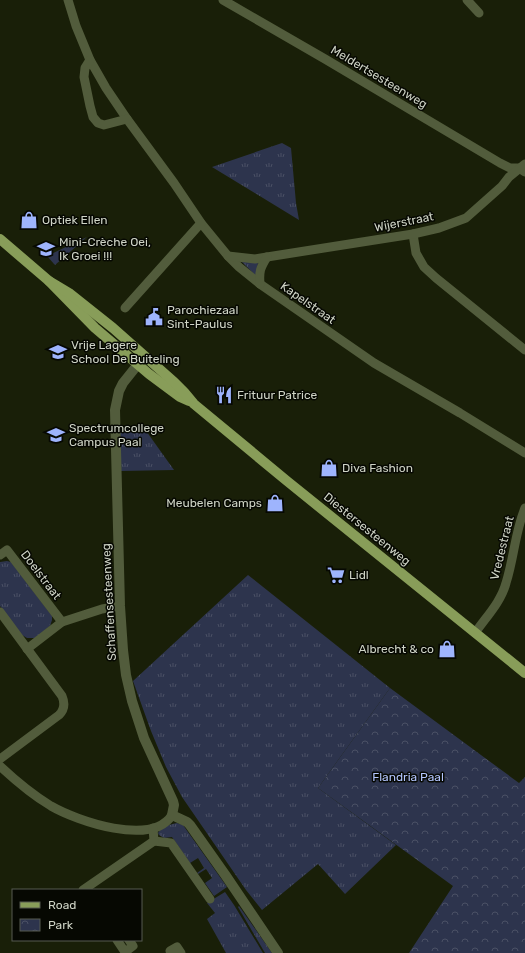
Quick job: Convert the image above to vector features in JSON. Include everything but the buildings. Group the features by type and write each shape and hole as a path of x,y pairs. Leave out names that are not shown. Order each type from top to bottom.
{"main road":[{"name":"Diestersesteenweg","path":"0,239 49,281 90,324 149,374 180,397 194,404"},
{"name":"Diestersesteenweg","path":"49,281 69,293 113,328 145,355 179,387 194,404 525,673"}],"street":[{"name":"Kapelstraat","path":"68,0 76,26 90,60 106,88 201,223 239,267 260,284 374,363 525,453"},
{"name":"Meldertsesteenweg","path":"222,0 325,59 500,163 510,168 523,168"},
{"path":"467,0 479,13"},
{"path":"90,60 85,68 84,77 93,117 98,123 104,125 127,119"},
{"name":"Wijerstraat","path":"228,256 255,259 413,234 439,228 466,218 502,186 509,177 523,168"},
{"path":"125,308 201,223"},
{"path":"413,234 416,253 424,267 525,350"},
{"path":"260,284 259,272 267,257"},
{"name":"Schaffensesteenweg","path":"145,355 127,376 119,391 115,410 122,650 132,701 144,738 173,801 174,805 172,815"},
{"name":"Vredestraat","path":"475,633 501,596 506,583 521,517 525,508"},
{"name":"Doelstraat","path":"0,555 7,550 62,622"},
{"path":"27,649 62,622 102,609 120,606"},
{"path":"0,612 62,696 64,701 63,711 59,715 0,759"},
{"path":"0,766 17,782 52,806 86,821 104,826 133,830 153,828 164,823 172,815 187,822 226,876 278,953"},
{"path":"153,828 154,841"},
{"path":"86,889 154,841 171,843 210,899"},
{"path":"118,941 125,952 133,946 130,941"},
{"path":"170,951 177,947 181,953"}],"green space":[{"path":"282,143 291,148 299,220 212,167"},
{"path":"87,237 55,265 47,256"},
{"path":"241,261 258,263 256,275 255,275"},
{"path":"120,427 144,428 174,470 121,471"},
{"path":"0,562 11,562 52,616 50,626 35,638 27,638 22,635 0,606"},
{"path":"248,575 390,688 318,788 396,845 345,894 318,864 262,910 246,890 182,797 166,767 133,681"},
{"name":"Flandria Paal","path":"390,688 519,783 525,777 525,953 409,953 453,886 318,788"},
{"path":"177,823 183,825 227,887 214,896 205,883 212,878 206,869 198,874 197,873 204,868 198,858 190,863 172,837 164,838 159,835 159,831 164,827"},
{"path":"225,892 263,953 226,953 207,919 215,913 207,903"},
{"path":"239,906 272,953 265,953 238,907"}],"place":[{"name":"Optiek Ellen","path":"29,220"},
{"name":"Mini-Crèche Oei, Ik Groei !!!","path":"46,249"},
{"name":"Parochiezaal Sint-Paulus","path":"154,317"},
{"name":"Vrije Lagere School De Buiteling","path":"58,352"},
{"name":"Frituur Patrice","path":"224,395"},
{"name":"Spectrumcollege Campus Paal","path":"56,435"},
{"name":"Diva Fashion","path":"329,468"},
{"name":"Meubelen Camps","path":"275,503"},
{"name":"Lidl","path":"336,575"},
{"name":"Albrecht & co","path":"447,649"}]}
